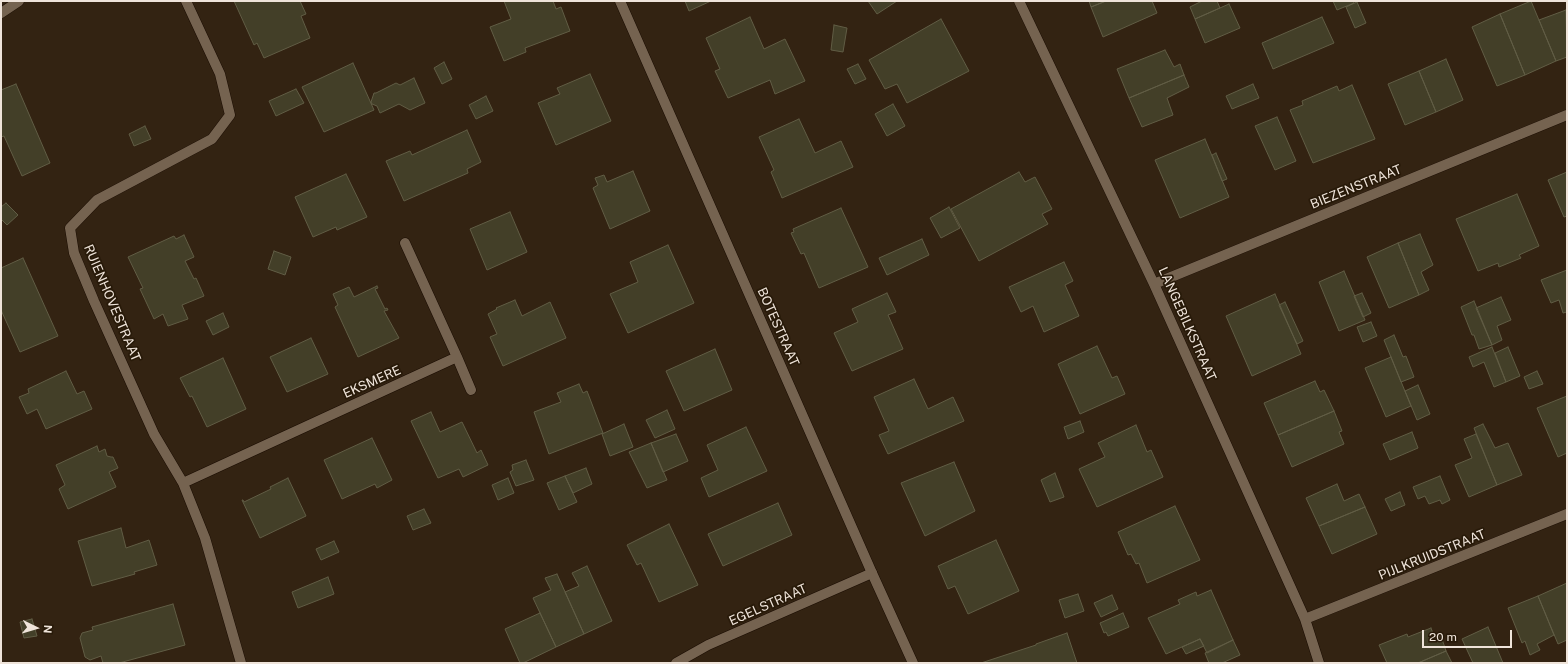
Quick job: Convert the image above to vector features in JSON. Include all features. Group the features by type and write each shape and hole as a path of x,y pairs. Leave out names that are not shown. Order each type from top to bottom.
{"street":[{"path":"1,13 19,1"},
{"name":"RUIENHOVESTRAAT","path":"186,1 220,74 230,115 212,139 97,200 70,228 74,253 94,301 154,434 183,483 206,538 241,663"},
{"name":"BOTESTRAAT","path":"620,1 913,663"},
{"name":"LANGEBILKSTRAAT","path":"1019,1 1154,284 1305,619 1319,663"},
{"name":"BIEZENSTRAAT","path":"1154,284 1567,115"},
{"path":"405,243 471,390"},
{"name":"EKSMERE","path":"183,483 457,357"},
{"name":"PIJLKRUIDSTRAAT","path":"1305,619 1567,514"},
{"name":"EGELSTRAAT","path":"676,663 708,645 872,573"}],"building":[{"path":"234,1 300,1 306,14 301,16 310,38 264,58 257,43 254,45"},
{"path":"504,1 553,1 556,9 561,7 570,31 525,48 526,52 504,61 490,27 511,19"},
{"path":"685,1 711,1 689,11"},
{"path":"868,1 897,1 877,14"},
{"path":"1089,1 1106,1 1091,7"},
{"path":"1106,1 1152,1 1157,13 1103,37 1091,7"},
{"path":"1202,1 1217,1 1220,8 1195,19 1190,7"},
{"path":"1333,1 1353,1 1354,3 1337,10"},
{"path":"1531,1 1556,61 1525,75 1500,14"},
{"path":"1357,2 1366,23 1355,28 1346,7"},
{"path":"1229,4 1240,28 1205,43 1195,19"},
{"path":"1566,10 1567,57 1556,61 1539,20"},
{"path":"1500,14 1525,75 1497,86 1472,27"},
{"path":"750,17 764,49 785,39 805,81 775,94 770,80 728,98 715,71 720,69 706,38"},
{"path":"1322,17 1334,43 1273,69 1262,43"},
{"path":"941,19 969,71 907,103 897,84 885,89 869,60"},
{"path":"834,25 847,28 843,52 831,50"},
{"path":"1165,50 1174,67 1180,64 1184,75 1129,98 1117,69"},
{"path":"1446,59 1463,100 1436,112 1419,71"},
{"path":"444,62 452,79 442,84 434,68"},
{"path":"353,63 374,110 324,132 302,87"},
{"path":"858,64 866,79 855,84 847,69"},
{"path":"1419,71 1436,112 1405,125 1388,84"},
{"path":"590,74 611,121 556,145 538,103 560,94 557,88"},
{"path":"1184,75 1189,87 1167,98 1173,115 1142,127 1129,98"},
{"path":"414,78 425,103 410,110 399,104 380,113 377,106 372,104 371,102 374,93 396,83 400,85"},
{"path":"16,84 50,163 22,176 4,136 1,137 1,90"},
{"path":"1253,84 1259,98 1232,109 1226,96"},
{"path":"1352,85 1375,139 1313,163 1290,110 1303,105 1302,101 1337,86 1339,91"},
{"path":"296,89 304,103 276,116 269,101"},
{"path":"486,96 493,111 476,119 469,105"},
{"path":"893,104 905,126 887,136 875,114"},
{"path":"1277,117 1296,161 1275,170 1255,126"},
{"path":"799,119 815,153 841,141 853,167 782,198 771,172 774,170 759,137"},
{"path":"145,126 151,139 134,146 129,134"},
{"path":"467,130 481,162 467,169 468,173 404,201 386,161 410,151 412,155"},
{"path":"1205,139 1229,197 1180,218 1155,160"},
{"path":"1216,153 1227,179 1222,181 1212,155"},
{"path":"633,171 650,211 610,229 593,188 598,185 595,178 604,175 607,182"},
{"path":"1019,172 1025,182 1035,177 1052,209 1042,214 1048,224 979,261 951,209"},
{"path":"1567,172 1567,216 1564,217 1548,180"},
{"path":"346,174 367,217 337,230 336,227 313,237 295,197"},
{"path":"1517,194 1539,246 1519,255 1521,258 1499,267 1498,263 1478,271 1456,219"},
{"path":"6,203 18,215 7,225 1,219 1,207"},
{"path":"949,207 960,228 941,238 930,218"},
{"path":"841,208 868,267 819,288 804,253 801,254 791,233 794,232 793,229"},
{"path":"510,212 527,252 487,270 470,229"},
{"path":"1420,234 1433,265 1421,272 1429,290 1419,295 1398,243"},
{"path":"184,235 194,257 185,261 194,279 196,278 204,296 182,305 188,319 168,326 163,314 154,319 140,289 143,288 128,257 174,236 176,239"},
{"path":"922,239 929,255 887,275 879,258"},
{"path":"1398,243 1419,295 1389,308 1367,257"},
{"path":"668,245 694,303 628,333 610,294 638,282 630,262"},
{"path":"274,251 291,257 285,275 268,269"},
{"path":"23,258 58,336 20,352 1,310 1,268"},
{"path":"1064,262 1073,281 1065,285 1079,316 1044,332 1033,306 1021,312 1009,287"},
{"path":"1567,270 1567,312 1563,313 1559,300 1551,303 1541,280"},
{"path":"1344,271 1365,320 1339,331 1319,282"},
{"path":"377,286 378,288 375,289 385,309 387,308 388,310 384,311 399,338 358,357 335,307 338,305 333,294 349,287 354,297"},
{"path":"887,293 896,312 888,315 903,349 852,371 834,333 858,322 852,309"},
{"path":"1362,293 1371,313 1363,317 1354,296"},
{"path":"1275,294 1301,354 1252,376 1226,316"},
{"path":"1501,297 1511,320 1497,326 1502,340 1492,345 1476,308"},
{"path":"515,300 522,316 550,302 566,338 503,366 490,337 497,334 488,314 497,309 496,308"},
{"path":"1474,301 1492,345 1479,349 1461,307"},
{"path":"1285,302 1303,341 1297,344 1279,305"},
{"path":"223,313 229,327 213,335 206,321"},
{"path":"1371,322 1377,336 1363,342 1357,327"},
{"path":"1394,335 1403,357 1406,356 1414,377 1401,382 1384,340"},
{"path":"311,338 328,374 287,392 270,357"},
{"path":"1097,346 1112,378 1117,376 1125,394 1080,414 1058,364"},
{"path":"1492,347 1506,382 1494,387 1484,362 1473,367 1469,357"},
{"path":"1508,347 1520,376 1506,382 1495,353"},
{"path":"715,349 732,390 684,411 666,371"},
{"path":"1391,357 1411,406 1386,417 1365,368"},
{"path":"223,358 246,409 207,427 192,396 190,397 180,378"},
{"path":"66,371 77,394 84,391 92,409 46,429 37,409 27,414 19,397 29,393 28,389"},
{"path":"1537,371 1543,384 1529,389 1524,377"},
{"path":"914,379 928,409 953,397 964,421 888,454 879,435 889,431 874,397"},
{"path":"1315,381 1320,392 1324,390 1334,411 1278,435 1264,403"},
{"path":"579,384 583,393 587,391 603,433 549,454 534,412 561,402 557,393"},
{"path":"1418,385 1430,414 1417,420 1405,391"},
{"path":"1567,396 1567,453 1558,457 1537,408"},
{"path":"667,410 675,429 655,438 646,420"},
{"path":"1334,411 1342,431 1339,432 1344,444 1292,467 1278,435"},
{"path":"431,412 440,432 462,422 477,453 481,450 488,465 463,477 459,469 438,478 411,421"},
{"path":"1080,421 1084,432 1068,439 1064,427"},
{"path":"624,424 633,447 610,456 602,434"},
{"path":"1483,424 1495,448 1508,443 1522,475 1497,485 1474,428"},
{"path":"1136,425 1147,452 1151,450 1163,477 1097,507 1079,469 1105,457 1098,443"},
{"path":"746,427 767,471 709,497 701,478 718,470 707,445"},
{"path":"1412,432 1418,448 1390,460 1383,444"},
{"path":"676,434 688,461 663,472 651,443"},
{"path":"1476,434 1497,485 1469,497 1455,465 1472,458 1464,439"},
{"path":"372,438 392,480 377,488 375,484 342,499 324,460"},
{"path":"651,443 667,480 647,488 629,452"},
{"path":"97,446 99,452 105,449 107,456 113,457 118,468 109,472 116,487 68,509 59,489 65,485 56,465"},
{"path":"526,460 534,480 516,486 510,472 513,470 512,465"},
{"path":"954,462 975,511 925,536 901,483"},
{"path":"586,468 592,484 573,493 565,476"},
{"path":"1055,473 1064,497 1050,502 1041,480"},
{"path":"565,476 577,502 559,510 547,483"},
{"path":"1440,476 1450,500 1442,504 1440,500 1429,504 1425,496 1418,499 1413,487"},
{"path":"288,478 306,516 260,538 242,500 244,502 271,489 270,487"},
{"path":"508,478 514,493 498,500 492,485"},
{"path":"1337,484 1344,501 1359,494 1365,507 1319,526 1306,498"},
{"path":"1400,492 1405,505 1391,511 1385,499"},
{"path":"778,503 792,535 723,566 708,534"},
{"path":"1175,506 1200,560 1147,583 1139,563 1136,564 1131,554 1128,555 1118,532"},
{"path":"1365,507 1377,534 1332,554 1319,526"},
{"path":"424,509 431,523 413,530 407,516"},
{"path":"669,524 698,585 659,602 641,563 637,565 627,545"},
{"path":"121,528 126,548 149,540 157,565 134,572 135,574 92,586 78,541"},
{"path":"996,540 1019,591 968,614 955,586 948,589 938,566"},
{"path":"334,541 339,552 321,560 316,549"},
{"path":"587,566 612,621 584,634 565,592 579,586 572,573"},
{"path":"557,574 584,634 556,647 533,598 551,590 545,578"},
{"path":"328,577 334,594 298,608 292,592"},
{"path":"1567,583 1567,640 1558,644 1538,596"},
{"path":"1211,590 1233,640 1207,653 1200,639 1166,654 1148,618 1180,604 1178,600 1196,592 1197,596"},
{"path":"1078,594 1084,611 1065,618 1059,600"},
{"path":"1112,595 1118,609 1101,617 1094,603"},
{"path":"1538,596 1554,635 1537,644 1540,650 1530,655 1525,641 1522,643 1508,608"},
{"path":"173,604 185,645 119,663 103,663 101,656 90,660 85,657 80,638 82,633 93,630 92,627"},
{"path":"540,613 556,647 523,663 520,663 505,629"},
{"path":"1123,613 1129,627 1108,636 1106,632 1104,633 1100,623"},
{"path":"32,619 37,636 24,638 20,622"},
{"path":"1488,627 1503,663 1473,663 1462,639"},
{"path":"1431,628 1435,639 1441,636 1446,651 1418,663 1387,663 1379,645 1407,634 1408,637"},
{"path":"1067,633 1077,663 981,663 1036,645"},
{"path":"1200,639 1204,646 1186,654 1182,647"},
{"path":"1233,640 1240,655 1222,663 1209,663 1205,653"},
{"path":"1446,651 1452,663 1418,663"}]}
